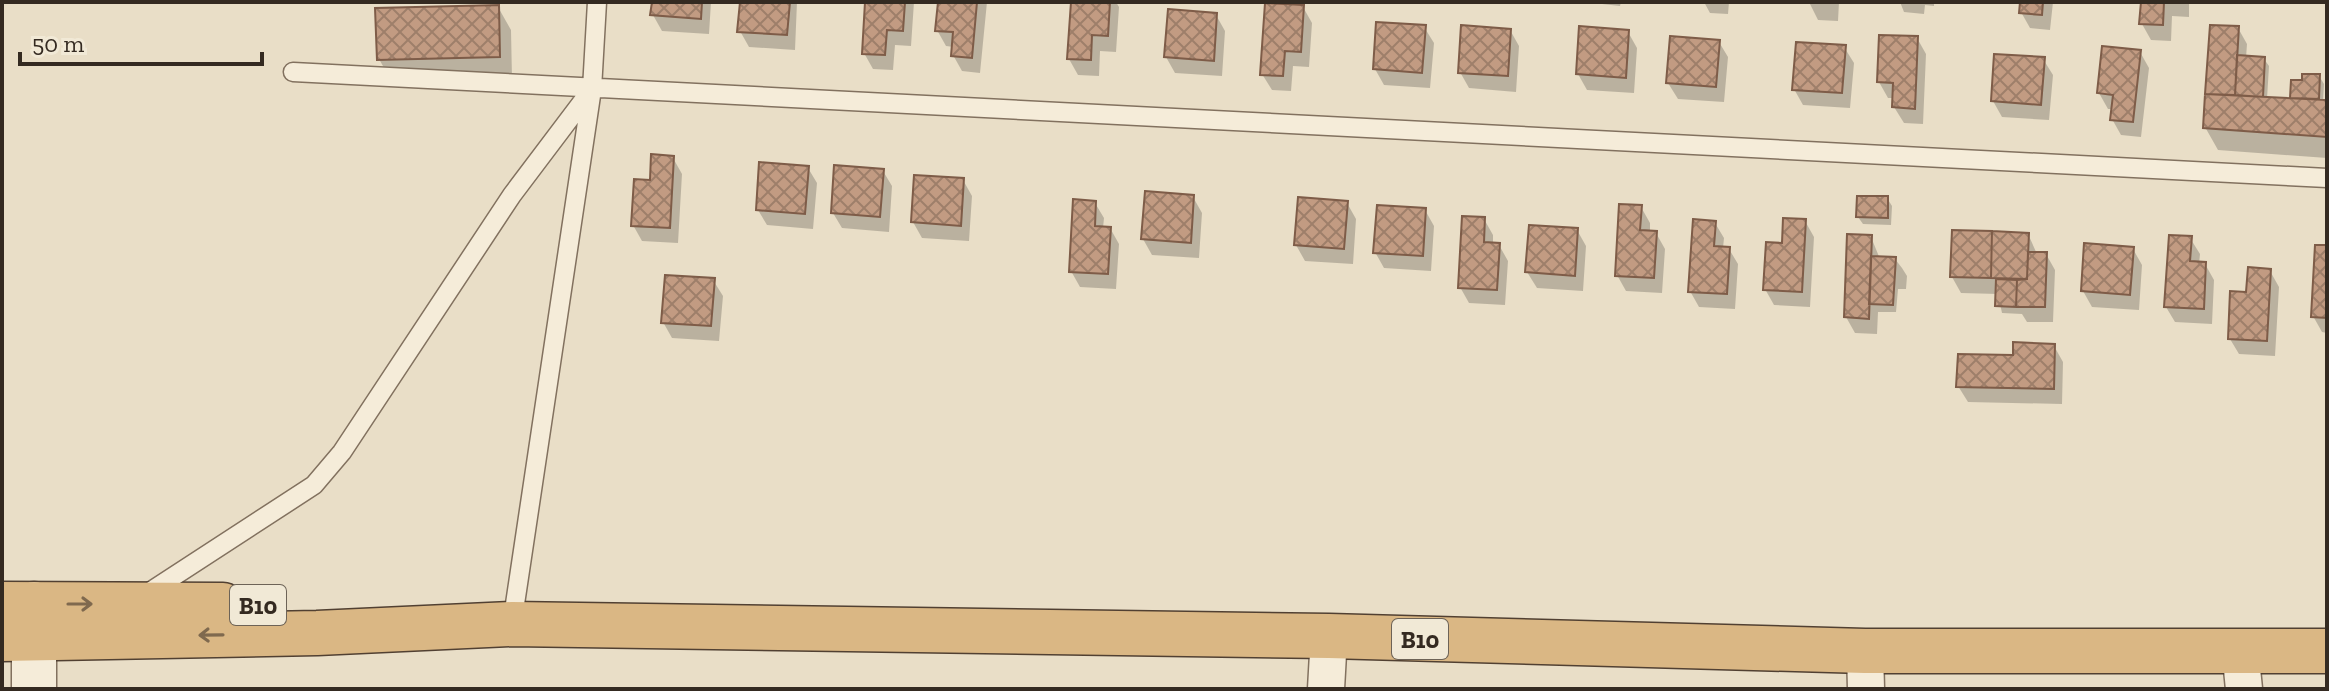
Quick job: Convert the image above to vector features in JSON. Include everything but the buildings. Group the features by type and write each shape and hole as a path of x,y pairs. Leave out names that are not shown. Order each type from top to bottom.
{"highway":[{"name":"B10","path":"18,622 129,605 316,606 512,624"},
{"name":"B10","path":"18,622 317,633 512,624 1329,636 1865,670 2242,669 2327,651"}],"street":[{"path":"18,622 34,689"},
{"path":"1326,689 1329,636"}],"lane":[{"path":"512,624 592,89 597,2"},
{"path":"293,72 2327,178"},
{"path":"129,605 314,485 342,452 512,195 592,89"}]}
